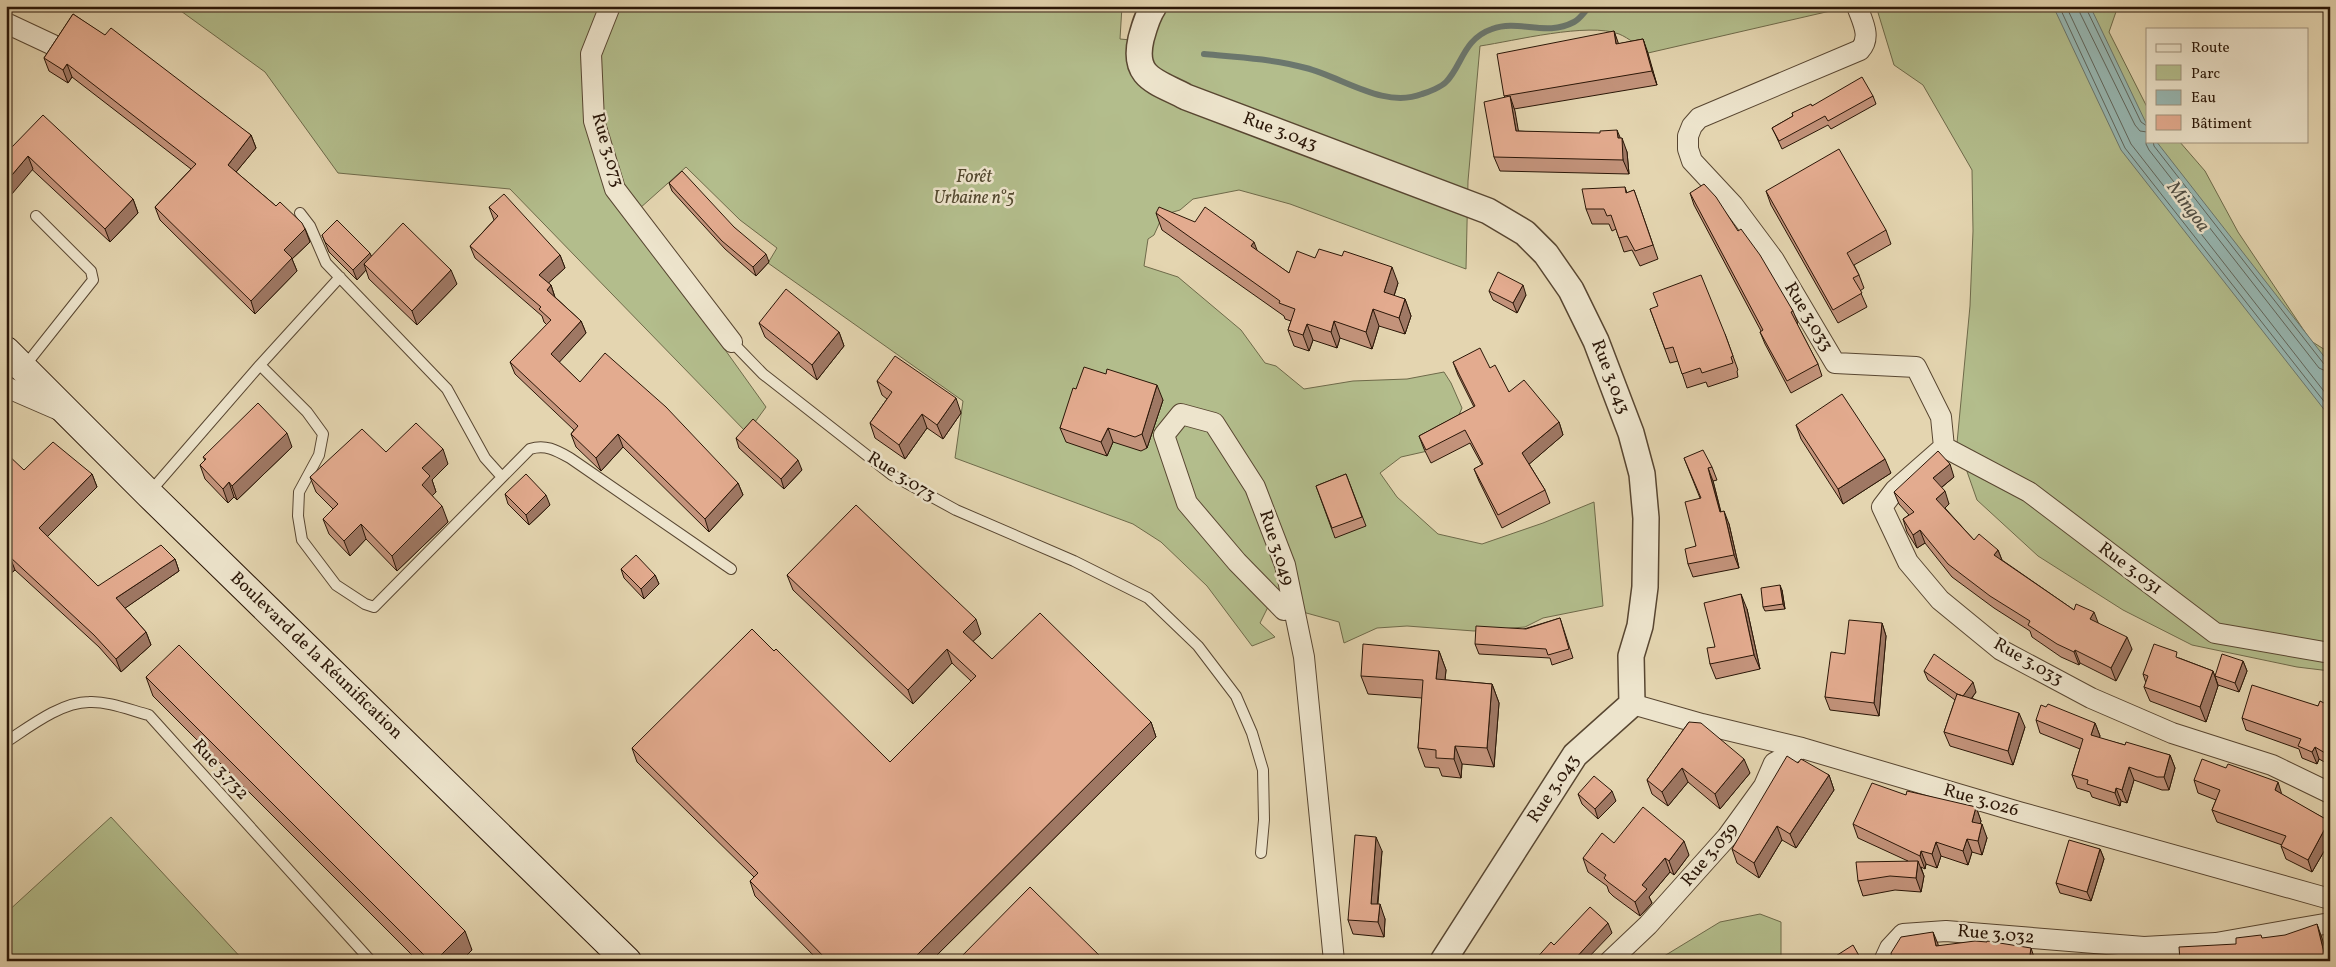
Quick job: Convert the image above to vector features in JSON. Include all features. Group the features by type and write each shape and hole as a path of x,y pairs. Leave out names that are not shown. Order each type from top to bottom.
{"main road":[{"name":"Boulevard de la Réunification","path":"12,368 71,416 627,961"}],"street":[{"name":"Rue 3.073","path":"610,6 591,54 594,121 615,189 732,342"},
{"name":"Rue 3.043","path":"1154,6 1148,16 1138,52 1142,70 1151,78 1186,96 1488,211 1525,233 1546,254 1570,290 1596,341 1631,433 1642,474 1646,518 1645,587 1640,626 1631,656 1632,704 1575,755 1443,961"},
{"name":"Rue 3.033","path":"1857,6 1866,34 1866,43 1860,50 1699,118 1692,126 1688,136 1688,149 1692,161 1733,205 1774,260 1836,363 1916,368 1941,417 1944,448 1895,490 1882,507 1908,562 1940,600 2001,650 2091,698 2172,733 2272,765 2330,793"},
{"path":"6,23 53,45"},
{"name":"Rue 3.049","path":"1284,610 1238,562 1187,503 1164,434 1181,414 1214,423 1255,487 1285,565 1304,657 1334,961"},
{"name":"Rue 3.031","path":"1944,448 2029,492 2215,633 2330,653"},
{"name":"Rue 3.026","path":"1632,704 1702,724 1802,748 2019,812 2330,899"},
{"name":"Rue 3.039","path":"1610,961 1655,918 1727,837 1764,786 1774,763 1802,748"},
{"name":"Rue 3.032","path":"1884,961 1890,948 1903,934 1946,931 2144,947 2216,943 2330,923"}],"lane":[{"path":"300,213 310,226 326,262 447,388 485,458 502,477"},
{"path":"12,368 93,280 91,272 36,216"},
{"path":"149,494 260,365 340,277"},
{"name":"Rue 3.073","path":"732,342 763,374 892,475 956,510 1074,561 1148,598 1198,646 1236,696 1252,732 1263,770 1264,820 1261,853"},
{"path":"260,365 307,412 323,434 319,455 299,492 298,516 302,540 336,585 365,604 374,607 530,449 541,446 557,450 731,569"},
{"name":"Rue 3.732","path":"6,742 56,711 88,702 119,707 149,716 371,961"}],"green space":[{"name":"Forêt Urbaine n°5","path":"174,6 1122,6 1120,39 1142,41 1161,6 1852,6 1648,53 1619,34 1589,30 1570,31 1480,46 1468,181 1466,269 1290,204 1239,190 1193,199 1180,210 1163,215 1154,235 1148,239 1144,266 1178,277 1241,330 1265,363 1276,366 1304,389 1353,381 1407,379 1444,372 1462,408 1454,426 1432,450 1401,457 1380,473 1397,497 1438,534 1482,544 1543,523 1594,502 1603,606 1543,618 1525,627 1474,631 1407,626 1377,628 1344,643 1339,622 1270,603 1260,623 1275,637 1252,646 1207,586 1161,542 1133,524 955,458 963,401 768,263 777,248 740,220 686,167 630,217 766,407 747,433 510,189 338,173 265,72"},
{"path":"1876,6 2118,6 2109,32 2146,105 2146,142 2180,142 2205,171 2238,232 2311,341 2330,353 2330,671 2297,667 2192,645 2123,610 2038,556 1977,500 1957,443 1970,306 1973,231 1972,170 1923,85 1894,65"},
{"path":"111,817 244,961 6,961 6,913"},
{"path":"1760,914 1781,922 1781,961 1656,961 1720,922"}],"water":[{"name":"Mingoa","path":"2053,6 2090,6 2146,123 2146,142 2157,142 2330,364 2330,417 2121,150"}],"building":[{"path":"73,14 105,35 111,28 251,135 228,165 276,206 280,202 302,223 305,229 284,250 292,258 251,301 155,207 196,164 67,64 63,70 44,58"},
{"path":"1614,31 1616,44 1643,39 1652,71 1504,96 1497,54"},
{"path":"1862,77 1873,96 1828,121 1825,116 1779,141 1772,128 1793,116 1792,113 1811,104 1812,106"},
{"path":"1510,96 1516,131 1600,133 1600,131 1617,130 1618,138 1622,138 1623,160 1494,157 1484,102"},
{"path":"43,115 133,199 105,229 28,156 6,182 6,150 8,147 10,149"},
{"path":"1839,149 1886,230 1847,253 1859,275 1853,278 1862,293 1833,310 1766,191"},
{"path":"682,171 734,227 766,254 753,267 722,241 669,183"},
{"path":"1704,184 1716,197 1738,231 1741,229 1760,255 1793,311 1791,312 1818,364 1787,381 1760,332 1763,330 1690,193"},
{"path":"1625,187 1626,193 1634,190 1653,245 1635,251 1627,236 1619,238 1611,215 1607,216 1604,209 1586,209 1582,189"},
{"path":"504,194 560,255 539,275 551,285 547,290 581,321 551,354 580,382 605,353 666,407 738,483 705,519 618,434 596,458 571,434 578,426 510,362 551,320 539,309 541,307 470,246 498,216 489,207"},
{"path":"1159,207 1195,222 1205,207 1254,242 1251,246 1289,273 1297,251 1315,258 1319,249 1342,256 1344,251 1392,267 1384,292 1405,299 1399,318 1373,309 1366,332 1334,321 1331,332 1307,324 1303,335 1288,330 1295,309 1279,303 1280,301 1156,213"},
{"path":"337,220 370,253 353,270 325,242 322,235"},
{"path":"403,223 451,270 412,311 364,264"},
{"path":"1498,272 1523,285 1513,303 1489,291"},
{"path":"1701,275 1733,356 1731,357 1733,363 1702,373 1700,368 1682,374 1673,347 1665,349 1650,309 1658,306 1653,293"},
{"path":"786,289 839,332 812,365 759,323"},
{"path":"1480,348 1490,368 1495,365 1509,392 1524,380 1559,422 1522,453 1545,490 1498,515 1474,469 1483,464 1465,430 1426,450 1419,436 1475,406 1453,362"},
{"path":"895,356 956,398 937,425 922,414 899,445 870,423 892,392 877,381"},
{"path":"1084,367 1106,374 1107,369 1157,385 1142,434 1135,437 1108,428 1101,442 1060,428 1073,388 1076,389"},
{"path":"1842,394 1885,459 1838,489 1796,425"},
{"path":"258,403 287,433 232,486 229,482 223,489 200,465 206,459 203,457"},
{"path":"753,419 798,460 781,479 736,438"},
{"path":"416,423 443,449 422,468 430,476 422,485 442,506 392,556 361,524 344,541 323,519 338,504 310,477 362,429 386,452"},
{"path":"53,442 92,474 39,528 98,586 161,545 175,559 116,598 146,632 116,659 94,635 10,557 6,560 6,453 24,470"},
{"path":"1703,450 1712,467 1708,468 1720,512 1724,511 1734,555 1688,564 1685,549 1696,546 1685,502 1701,498 1684,458"},
{"path":"1938,451 1950,464 1933,478 1945,491 1936,499 1974,540 1979,534 1998,550 1994,555 2074,610 2076,604 2094,612 2090,619 2127,637 2111,668 2075,650 2074,652 2057,644 2028,625 2030,621 1990,596 1948,564 1920,530 1913,535 1903,519 1914,512 1894,492"},
{"path":"526,474 546,495 526,515 505,494"},
{"path":"1346,474 1362,517 1332,528 1316,486"},
{"path":"856,505 976,619 963,632 992,659 1040,613 1151,722 911,961 828,961 750,881 758,873 632,748 752,629 774,651 776,649 890,762 976,676 947,649 908,690 787,575"},
{"path":"636,555 655,575 641,589 621,569"},
{"path":"1780,585 1783,604 1763,607 1761,588"},
{"path":"1741,594 1754,655 1710,664 1707,648 1715,647 1704,603"},
{"path":"1560,618 1569,649 1548,655 1546,649 1475,644 1476,626 1526,629"},
{"path":"1849,620 1882,623 1874,703 1825,697 1831,652 1845,654"},
{"path":"1363,644 1439,651 1436,679 1492,684 1487,748 1455,746 1454,759 1436,758 1436,750 1418,748 1423,680 1361,676"},
{"path":"2154,644 2177,652 2176,657 2213,671 2200,707 2144,687 2148,676 2143,674"},
{"path":"179,645 465,931 435,961 430,961 146,677"},
{"path":"1934,654 1973,682 1963,696 1957,694 1924,671"},
{"path":"2222,654 2243,661 2235,683 2215,676"},
{"path":"2252,685 2318,706 2320,701 2330,706 2330,756 2315,747 2312,752 2298,746 2301,739 2242,718"},
{"path":"1957,694 2019,713 2008,751 1944,732"},
{"path":"2048,704 2095,723 2091,735 2125,745 2126,742 2170,755 2164,777 2157,777 2129,767 2122,790 2116,788 2115,793 2087,784 2088,780 2072,775 2083,739 2036,720 2041,705 2046,707"},
{"path":"1689,722 1701,723 1744,759 1715,794 1682,768 1662,792 1647,780"},
{"path":"1787,756 1798,763 1801,759 1829,775 1790,834 1777,826 1754,863 1732,849"},
{"path":"2202,759 2226,768 2228,764 2278,782 2275,790 2329,821 2308,860 2281,846 2286,836 2212,810 2220,790 2194,780"},
{"path":"1594,776 1612,791 1595,809 1578,794"},
{"path":"1872,783 1906,795 1907,791 1976,807 1972,822 1982,824 1978,841 1967,839 1963,851 1936,842 1932,854 1921,851 1920,856 1853,824"},
{"path":"1643,807 1684,841 1669,861 1665,858 1642,885 1647,889 1635,902 1608,882 1604,878 1606,875 1583,858 1602,833 1614,843"},
{"path":"1355,835 1376,837 1371,904 1380,904 1378,922 1348,920"},
{"path":"2069,840 2100,849 2087,892 2056,883"},
{"path":"1918,861 1916,878 1890,876 1858,881 1856,862"},
{"path":"1030,887 1105,961 957,961"},
{"path":"1590,907 1608,923 1573,961 1534,961 1551,942 1554,945"},
{"path":"2317,924 2326,961 2180,961 2179,947 2236,944 2236,938 2261,935 2262,938 2285,935"},
{"path":"1933,932 1936,946 1987,941 2031,948 2029,961 1892,961 1891,953 1901,937"},
{"path":"1853,945 1862,961 1828,961"},
{"path":"2088,957 2129,959 2129,961 2087,961"}],"waterway":[{"path":"1204,54 1281,62 1320,72 1378,95 1408,98 1428,92 1444,84 1469,46 1482,33 1502,26 1543,28 1564,26 1576,21 1590,6"}]}
